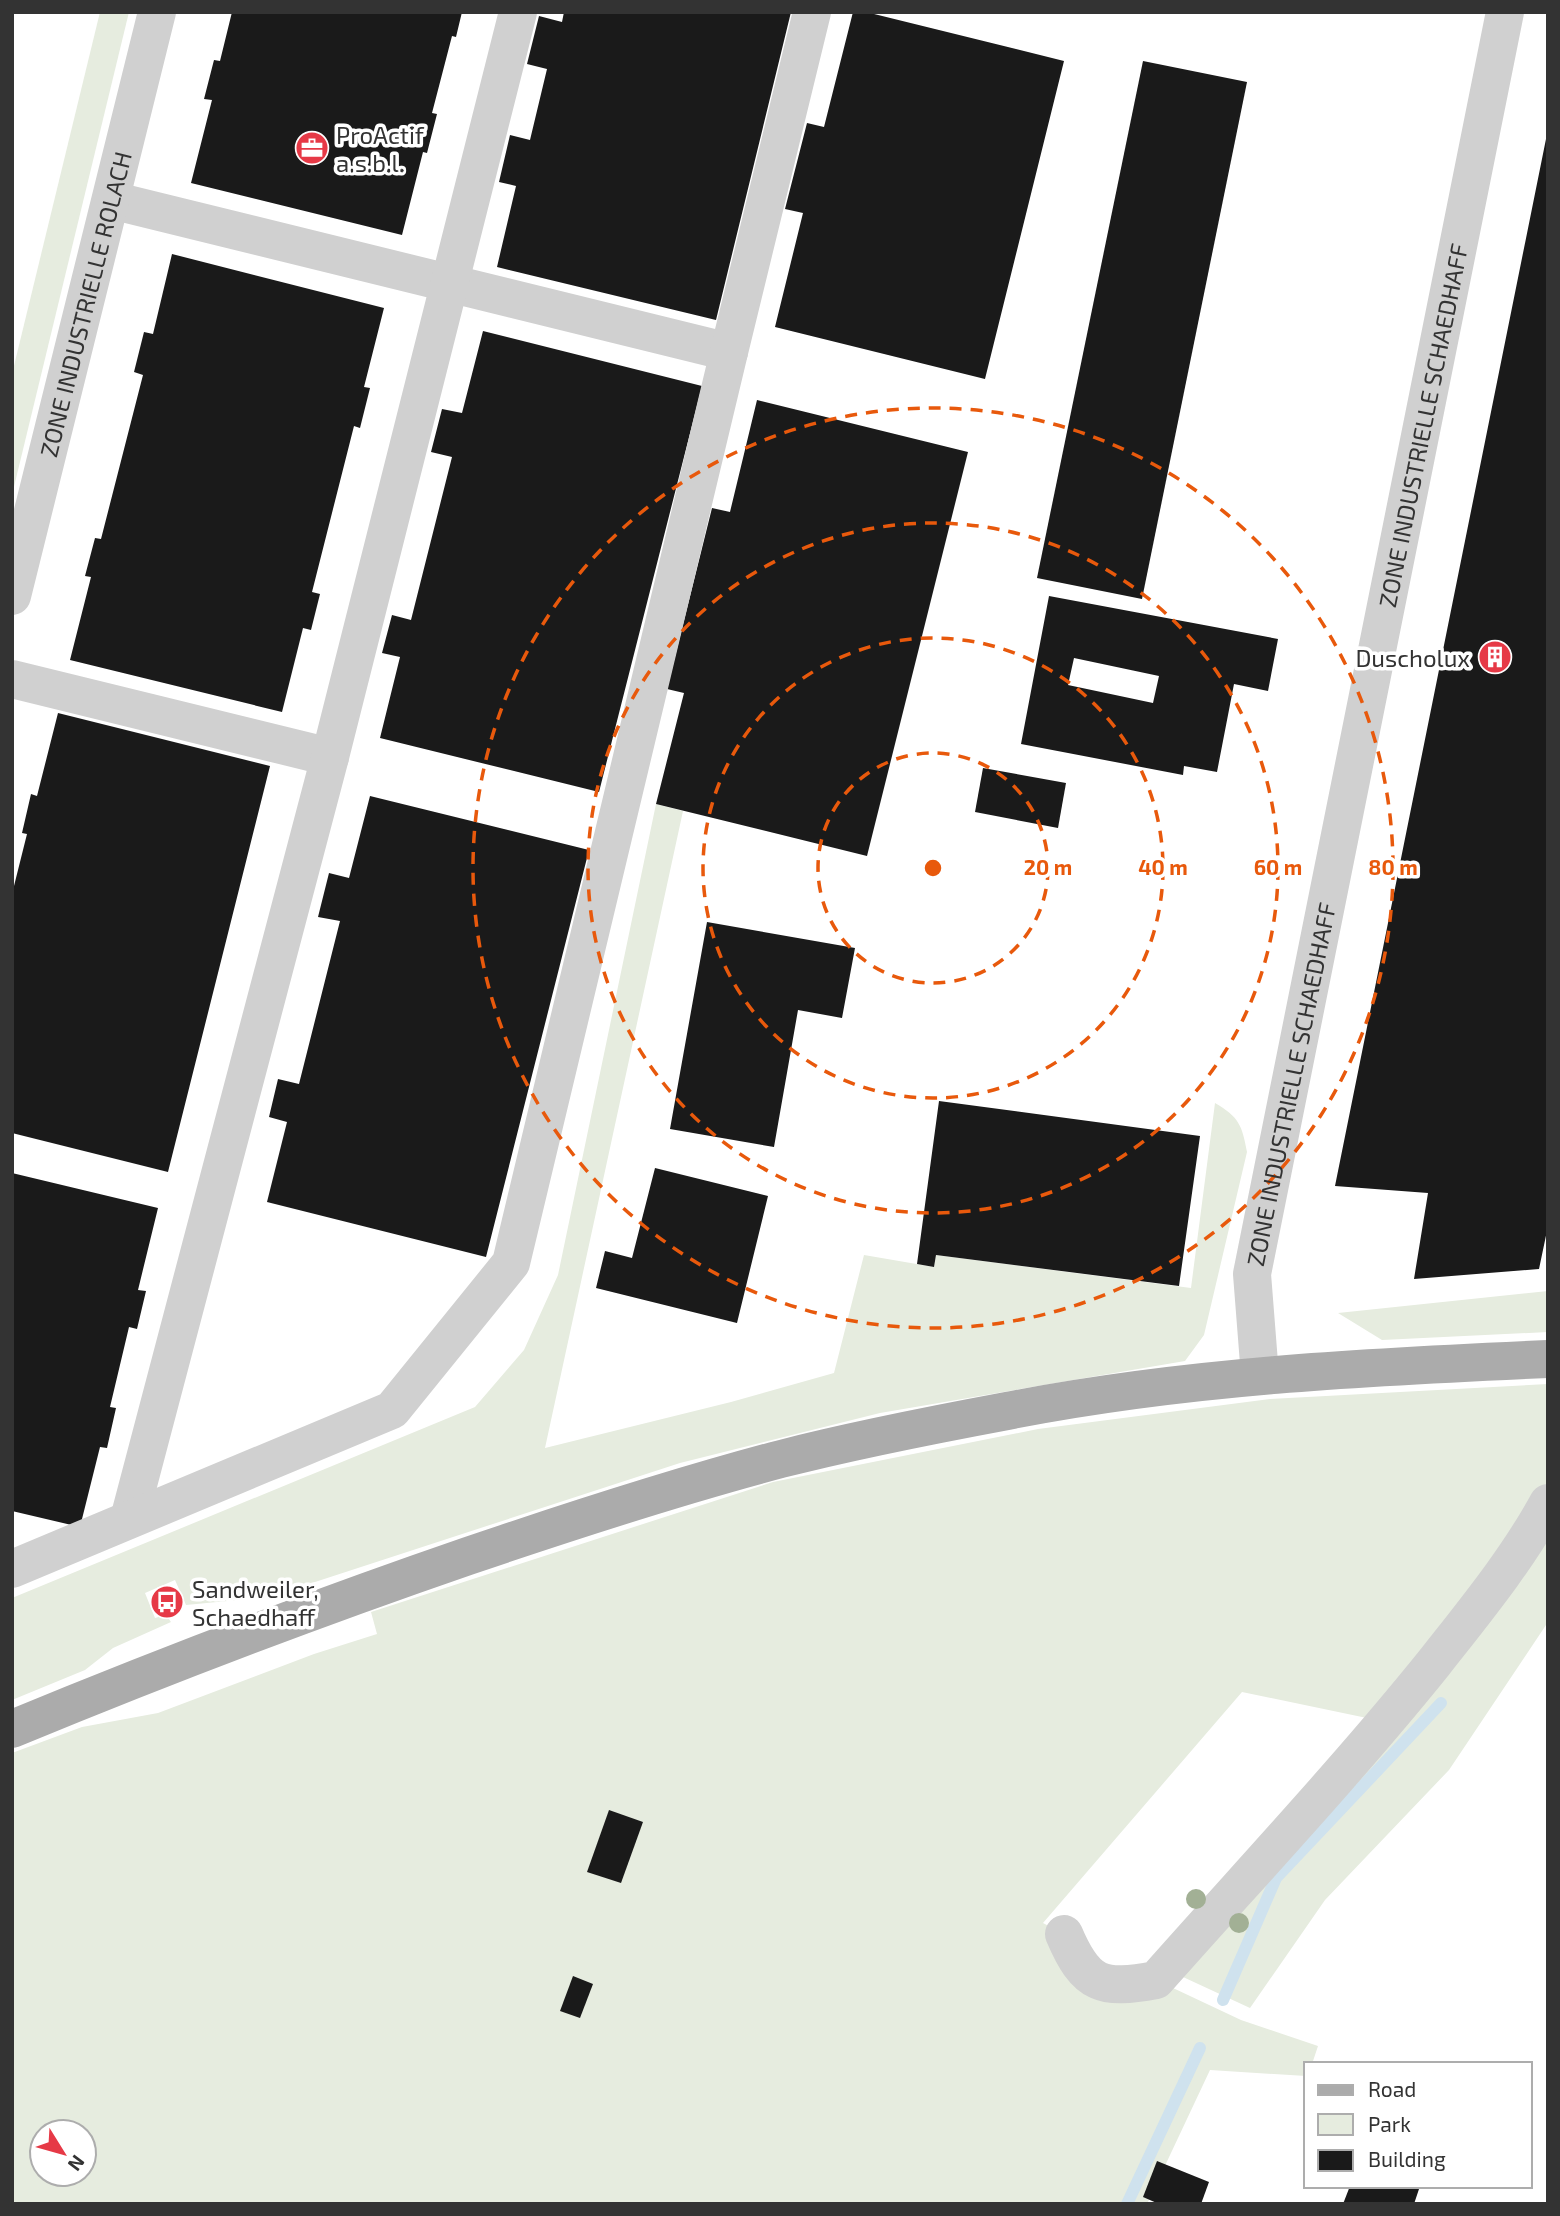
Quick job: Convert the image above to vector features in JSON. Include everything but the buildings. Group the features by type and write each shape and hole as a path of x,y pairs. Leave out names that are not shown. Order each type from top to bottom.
{"main road":[{"path":"12,1730 125,1682 365,1591 596,1512 782,1459 1010,1410 1167,1386 1421,1364 1548,1359"}],"lane":[{"name":"ZONE INDUSTRIELLE ROLACH","path":"12,596 157,12"},
{"path":"130,1519 330,757 518,12"},
{"path":"12,1569 392,1410 511,1263 812,12"},
{"name":"ZONE INDUSTRIELLE SCHAEDHAFF","path":"1260,1376 1252,1274 1505,12"},
{"path":"111,200 729,352"},
{"path":"12,679 330,757"},
{"path":"1064,1934 1076,1961 1098,1982 1126,1985 1156,1980 1386,1722 1529,1538 1548,1503"}],"green space":[{"path":"100,12 129,12 12,495 12,374"},
{"path":"656,804 683,811 545,1448 731,1402 834,1373 864,1255 934,1267 936,1255 1191,1288 1215,1103 1238,1123 1247,1152 1204,1335 1185,1361 880,1413 680,1463 269,1597 186,1605 175,1580 145,1593 155,1618 166,1615 171,1622 113,1648 85,1670 12,1700 12,1598 475,1407 524,1350 558,1275"},
{"path":"1548,1291 1548,1332 1382,1340 1338,1313"},
{"path":"1548,1384 1548,1503 1386,1722 1242,1692 1043,1923 1064,1934 1076,1961 1156,1980 1241,2020 1318,2046 1313,2062 1304,2062 1304,2076 1210,2070 1147,2204 12,2204 12,1753 82,1727 158,1713 314,1654 377,1634 371,1612 773,1482 1038,1429 1270,1399"},
{"path":"1548,1537 1548,1622 1449,1770 1325,1900 1250,2008 1183,1977"}],"waterway":[{"path":"1223,2000 1276,1878 1441,1703"},
{"path":"1127,2204 1200,2048"}],"place":[{"name":"ProActif a.s.b.l.","path":"312,148"},
{"name":"Duscholux","path":"1495,657"},
{"name":"Sandweiler, Schaedhaff","path":"167,1602"}]}
